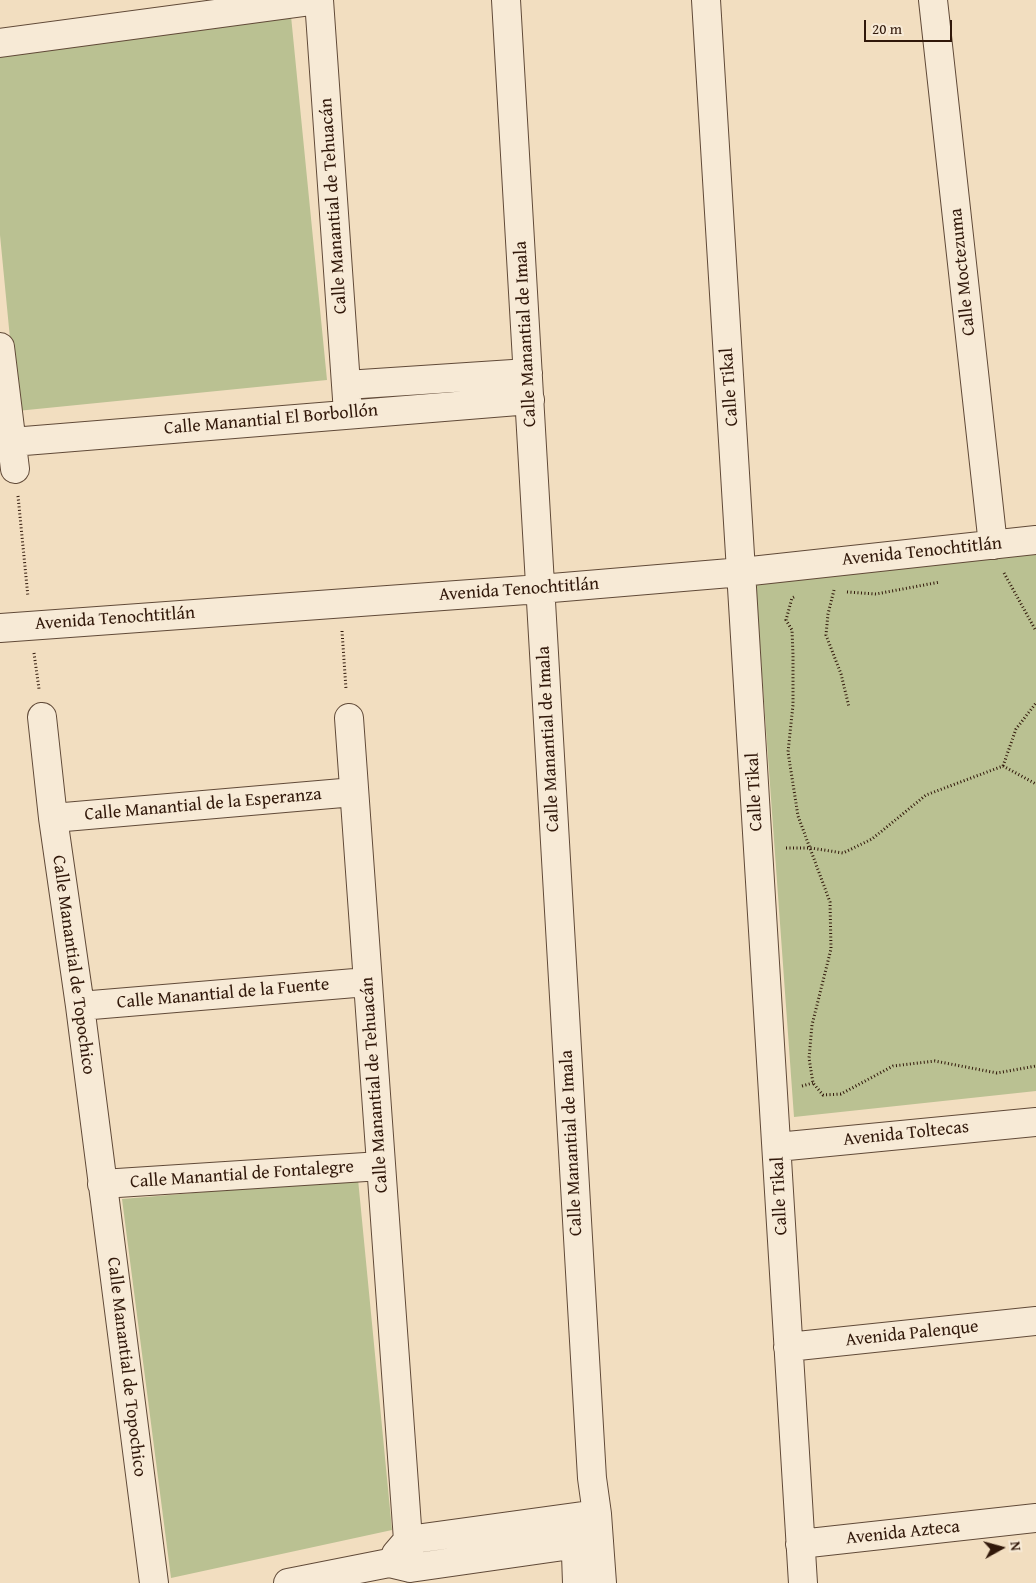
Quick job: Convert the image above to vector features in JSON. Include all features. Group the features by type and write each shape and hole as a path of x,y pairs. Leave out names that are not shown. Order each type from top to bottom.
{"street":[{"path":"0,43 319,0"},
{"name":"Calle Manantial de Tehuacán","path":"319,0 348,413"},
{"name":"Calle Manantial de Imala","path":"506,0 592,1478 577,1583"},
{"name":"Calle Tikal","path":"706,0 803,1583"},
{"name":"Calle Moctezuma","path":"933,0 993,545"},
{"path":"0,347 15,469"},
{"name":"Calle Manantial El Borbollón","path":"346,385 528,373"},
{"name":"Calle Manantial El Borbollón","path":"12,442 348,413 530,400"},
{"name":"Avenida Tenochtitlán","path":"0,628 340,602 540,590 742,572 855,558 1036,540"},
{"name":"Calle Manantial de Topochico","path":"42,717 53,818 80,1006 154,1583"},
{"name":"Calle Manantial de Tehuacán","path":"348,718 408,1540 399,1566"},
{"name":"Calle Manantial de la Esperanza","path":"53,818 354,792"},
{"name":"Calle Manantial de la Fuente","path":"80,1006 367,982"},
{"name":"Avenida Toltecas","path":"777,1147 1036,1122"},
{"name":"Calle Manantial de Fontalegre","path":"102,1184 380,1166"},
{"name":"Avenida Palenque","path":"788,1347 1036,1321"},
{"name":"Avenida Azteca","path":"800,1544 1036,1518"},
{"name":"Calle Manantial de Imala","path":"586,1529 602,1583"},
{"path":"408,1540 586,1529"},
{"path":"288,1583 399,1566 586,1529"}],"path":[{"path":"15,469 42,717"},
{"path":"993,545 1002,569 1036,631"},
{"path":"849,706 841,674 826,635 833,590 855,558"},
{"path":"826,589 876,594 943,581"},
{"path":"798,594 792,598 786,620 792,630 793,655 793,705 788,752 798,816 830,902 832,949 812,1025 809,1058 813,1083 824,1095 842,1094 893,1066 935,1061 997,1073 1036,1066"},
{"path":"340,602 348,718"},
{"path":"1003,766 1016,729 1036,703"},
{"path":"758,847 811,848 843,853 872,839 926,795 1003,766 1036,784"}],"green space":[{"path":"291,16 327,380 17,411 0,235 0,44"},
{"path":"1036,548 1036,1091 794,1117 755,577"},
{"path":"358,1179 392,1530 171,1578 122,1199"}]}
